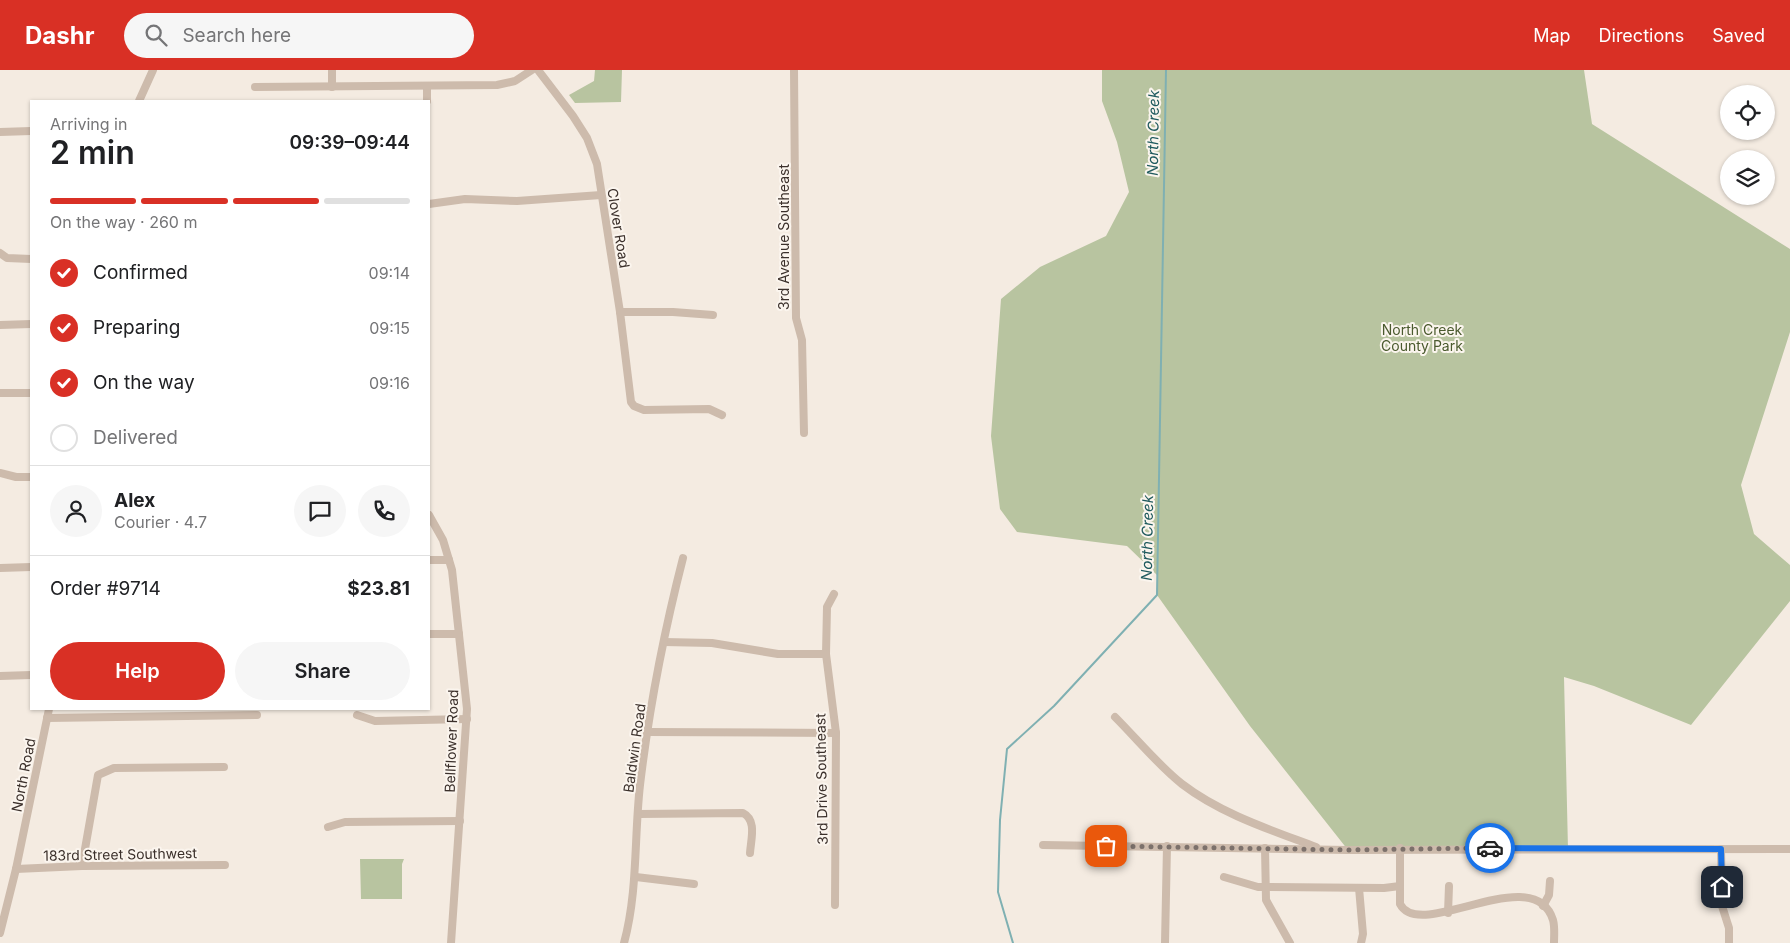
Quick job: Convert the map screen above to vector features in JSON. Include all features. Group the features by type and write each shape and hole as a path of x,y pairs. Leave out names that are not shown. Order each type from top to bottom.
{"street":[{"path":"139,100 153,70"},
{"path":"332,70 332,87"},
{"path":"255,87 506,84 514,82 532,70"},
{"name":"Clover Road","path":"538,70 586,138 597,164 620,312 629,397 634,406 644,410 709,409 722,415"},
{"name":"3rd Avenue Southeast","path":"794,70 796,318 802,340 804,433"},
{"path":"426,86 427,100"},
{"path":"0,132 30,131"},
{"path":"430,204 465,199 517,201 601,195"},
{"path":"0,253 7,258 30,259"},
{"path":"620,312 673,312 713,315"},
{"path":"0,325 30,324"},
{"path":"0,393 30,392"},
{"path":"0,473 16,477 30,477"},
{"name":"Bellflower Road","path":"430,517 443,540 449,560 459,634 467,719 451,943"},
{"name":"Baldwin Road","path":"624,943 636,877 639,814 648,732 664,642 683,558"},
{"path":"430,560 449,560"},
{"path":"0,568 30,567"},
{"name":"3rd Drive Southeast","path":"834,594 827,607 826,654 836,733 835,905"},
{"path":"430,634 459,634"},
{"path":"664,642 712,643 778,654 826,654"},
{"path":"0,676 30,676"},
{"name":"North Road","path":"0,932 16,869 49,710"},
{"path":"47,718 257,715"},
{"path":"357,715 375,721 467,719"},
{"path":"1115,717 1181,783 1206,801 1261,826 1320,849"},
{"path":"648,732 836,733"},
{"path":"82,866 98,775 114,768 224,768"},
{"path":"639,814 743,813 749,816 752,821 750,853"},
{"path":"328,827 345,822 460,821"},
{"path":"1043,845 1320,849 1790,849"},
{"path":"1165,943 1167,846"},
{"path":"1266,848 1266,900 1271,913 1290,943"},
{"path":"1400,848 1400,904 1403,911 1409,914 1422,915 1448,913 1490,901 1511,898 1541,904 1549,911 1554,921 1554,943"},
{"path":"1721,849 1722,906 1729,928 1729,943"},
{"name":"183rd Street Southwest","path":"16,869 82,866 225,865"},
{"path":"636,877 694,884"},
{"path":"1224,877 1238,883 1266,887 1360,888 1400,886"},
{"path":"1541,904 1550,895 1550,881"},
{"path":"1448,886 1448,913"},
{"path":"1360,888 1362,934 1360,943"}],"green space":[{"path":"595,70 622,70 621,102 575,103 569,95 594,81"},
{"name":"North Creek County Park","path":"1102,70 1584,70 1592,124 1790,249 1790,332 1741,485 1754,534 1790,565 1790,601 1691,725 1594,686 1564,677 1568,849 1348,850 1250,726 1157,595 1157,575 1127,546 1017,532 1000,509 991,436 1001,299 1040,267 1106,236 1129,192 1117,142 1102,101"},
{"path":"360,859 404,859 402,864 402,899 361,899"}],"waterway":[{"name":"North Creek","path":"1013,943 998,892 1000,820 1007,749 1054,706 1157,595 1166,70"}],"way so far":[{"path":"1106,846 1348,850 1490,848"}],"route":[{"path":"1490,848 1721,849 1722,887"}]}
